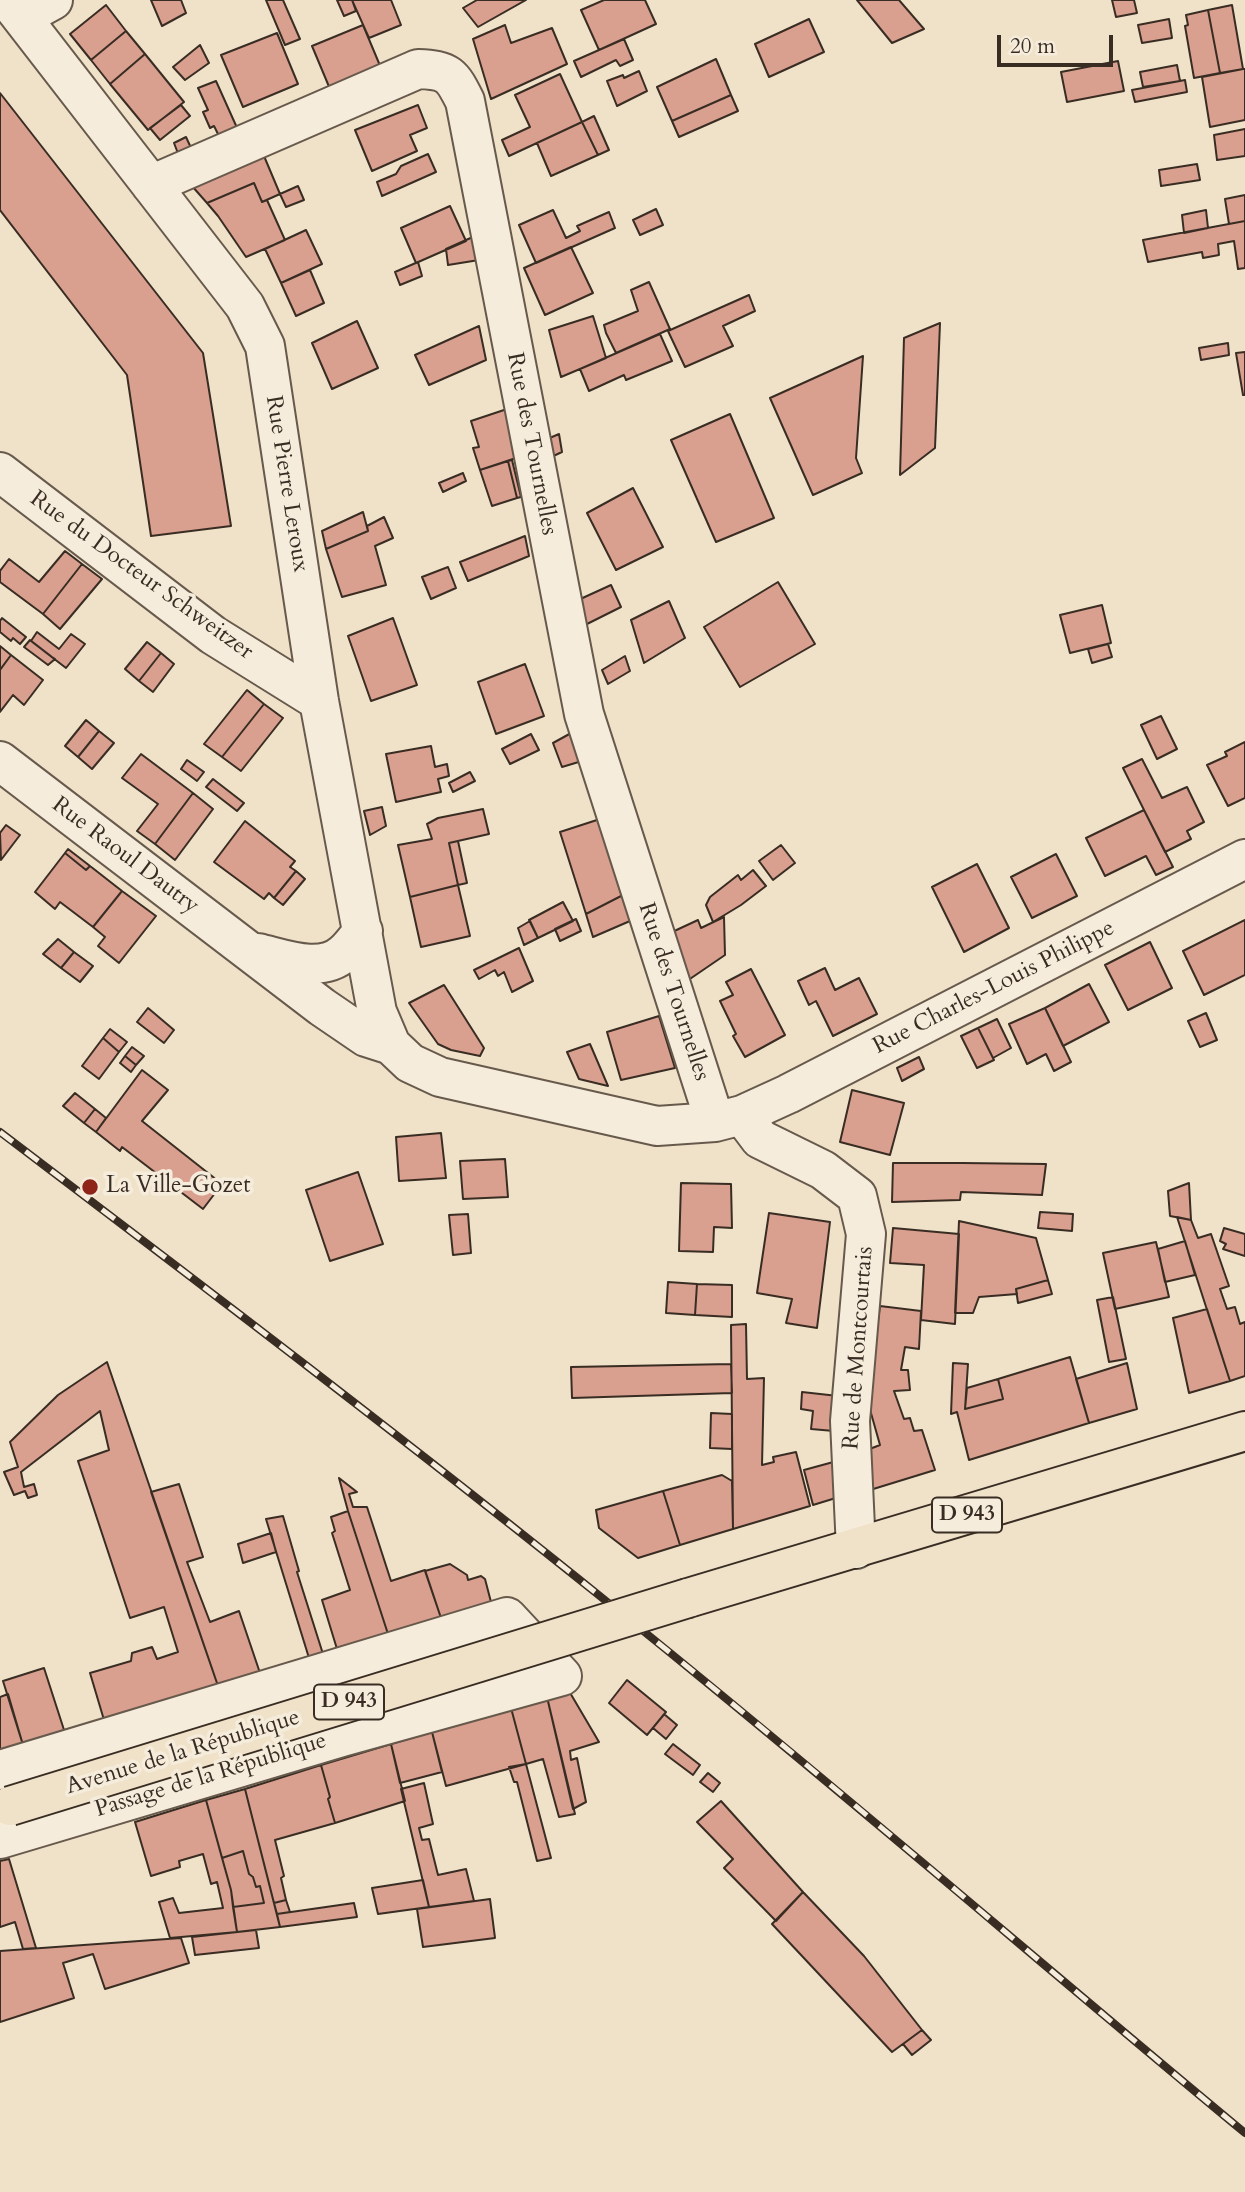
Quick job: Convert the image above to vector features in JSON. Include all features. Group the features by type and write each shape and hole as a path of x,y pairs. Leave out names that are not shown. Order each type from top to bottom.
{"main road":[{"name":"D 943","path":"856,1549 1245,1430"},
{"name":"Avenue de la République","path":"3,1818 688,1598 856,1549"}],"street":[{"name":"Rue Pierre Leroux","path":"27,6 152,185 245,306 265,346 319,701 377,1012 391,1045"},
{"name":"Rue des Tournelles","path":"152,185 418,69 439,70 453,77 465,101 584,714 728,1119"},
{"name":"Rue du Docteur Schweitzer","path":"0,472 214,635 319,701"},
{"name":"Rue Raoul Dautry","path":"0,761 322,1007 366,1037 391,1045"},
{"name":"Rue Charles-Louis Philippe","path":"728,1119 800,1088 1245,859"},
{"path":"249,951 297,963 318,964 343,955 363,931"},
{"path":"391,1045 410,1063 440,1077 657,1126 728,1119"},
{"name":"Rue de Montcourtais","path":"728,1119 760,1139 823,1170 857,1196 866,1234 849,1421 856,1549"},
{"name":"Passage de la République","path":"0,1770 507,1617 562,1675 329,1741 3,1818"}],"building":[{"path":"151,0 181,0 186,13 162,26"},
{"path":"266,0 283,0 300,39 285,45"},
{"path":"337,0 352,0 356,11 344,16"},
{"path":"352,0 391,0 401,25 369,38"},
{"path":"477,0 526,0 478,27 463,8"},
{"path":"604,0 645,0 656,24 599,50 581,10"},
{"path":"857,0 899,0 924,29 892,43"},
{"path":"1112,0 1134,0 1137,13 1116,17"},
{"path":"106,5 126,31 91,60 70,34"},
{"path":"1232,5 1243,69 1220,73 1208,10"},
{"path":"1208,10 1220,73 1194,78 1185,26 1188,25 1186,15"},
{"path":"809,19 824,52 769,77 755,44"},
{"path":"1169,19 1172,38 1142,43 1138,25"},
{"path":"363,25 381,68 330,89 312,46"},
{"path":"505,25 511,43 552,28 567,64 491,99 473,39"},
{"path":"126,31 145,54 110,84 91,60"},
{"path":"277,33 298,84 243,107 221,55"},
{"path":"624,39 633,60 620,66 616,60 581,77 574,61"},
{"path":"200,45 209,63 185,80 173,67"},
{"path":"145,54 184,102 148,130 110,84"},
{"path":"716,59 731,95 672,121 657,87"},
{"path":"1118,61 1124,91 1067,102 1061,72"},
{"path":"1177,65 1180,81 1143,87 1140,72"},
{"path":"1245,69 1245,120 1210,127 1202,77"},
{"path":"639,71 647,91 617,106 607,81 623,75 624,78"},
{"path":"560,74 582,122 509,156 502,140 530,127 515,95"},
{"path":"1185,80 1187,92 1135,102 1132,90"},
{"path":"216,81 238,130 220,138 214,126 210,128 203,112 208,110 198,88"},
{"path":"0,93 203,353 231,526 151,536 127,375 0,210"},
{"path":"731,95 738,111 679,137 672,121"},
{"path":"181,105 190,116 160,140 150,128"},
{"path":"418,105 427,128 410,135 417,151 372,171 355,130"},
{"path":"594,116 609,150 598,155 582,122"},
{"path":"582,122 598,155 551,176 537,143"},
{"path":"1245,129 1245,156 1217,160 1214,135"},
{"path":"186,137 192,150 179,156 174,143"},
{"path":"428,154 436,172 382,196 377,182 396,174 401,166"},
{"path":"264,156 280,194 262,202 254,183 207,203 192,186"},
{"path":"1197,164 1200,180 1161,186 1159,170"},
{"path":"254,183 262,202 267,200 285,240 246,257 207,203"},
{"path":"298,186 304,200 286,207 280,194"},
{"path":"1245,195 1245,221 1229,224 1225,199"},
{"path":"450,206 466,241 416,263 401,228"},
{"path":"656,209 663,225 640,235 633,220"},
{"path":"553,210 566,238 580,231 577,226 609,212 615,228 536,263 519,225"},
{"path":"1206,210 1208,228 1184,233 1182,215"},
{"path":"1245,221 1245,268 1238,269 1234,241 1218,244 1219,255 1203,258 1202,252 1148,262 1143,240"},
{"path":"306,230 322,264 281,283 265,249"},
{"path":"475,236 479,260 448,265 446,249"},
{"path":"571,247 593,293 545,315 524,268"},
{"path":"418,262 422,276 400,285 395,272"},
{"path":"310,270 324,303 296,316 281,283"},
{"path":"649,282 670,329 616,353 604,325 638,311 631,290"},
{"path":"749,295 755,311 723,326 733,346 685,367 668,331"},
{"path":"593,316 606,358 561,377 549,330"},
{"path":"357,321 378,368 332,389 312,343"},
{"path":"940,323 935,448 900,475 904,338"},
{"path":"479,326 486,360 429,385 415,355"},
{"path":"660,334 672,361 626,380 624,375 589,391 580,369"},
{"path":"1228,343 1229,355 1201,360 1199,348"},
{"path":"1245,352 1245,395 1243,395 1236,353"},
{"path":"863,356 856,458 862,473 813,495 770,398"},
{"path":"507,409 525,455 480,470 473,448 479,447 471,421"},
{"path":"730,414 774,518 716,542 671,440"},
{"path":"559,434 562,452 549,458 545,440"},
{"path":"512,460 521,497 517,498 508,461"},
{"path":"508,461 517,498 492,506 480,470"},
{"path":"463,473 466,481 443,492 439,483"},
{"path":"633,488 663,547 616,570 587,513"},
{"path":"363,512 368,531 326,549 322,531"},
{"path":"384,517 393,538 375,546 386,585 342,597 326,549 368,531 367,526"},
{"path":"525,536 529,556 468,581 460,562"},
{"path":"65,551 82,564 43,614 0,582 0,571 9,559 39,582"},
{"path":"82,564 102,579 60,629 43,614"},
{"path":"448,567 456,588 431,599 422,577"},
{"path":"778,582 815,644 740,687 704,627"},
{"path":"611,585 621,607 581,627 576,601"},
{"path":"669,601 685,638 644,663 631,620"},
{"path":"1102,605 1111,643 1070,653 1060,615"},
{"path":"2,618 26,637 20,644 0,632"},
{"path":"393,618 417,685 371,701 348,636"},
{"path":"37,632 59,649 71,634 85,644 66,668 31,641"},
{"path":"30,640 55,659 48,665 24,647"},
{"path":"147,642 161,653 139,681 125,669"},
{"path":"1108,644 1112,657 1092,663 1088,649"},
{"path":"0,646 11,655 0,670"},
{"path":"161,653 174,664 153,692 139,681"},
{"path":"11,655 43,680 24,705 13,695 0,712 0,670"},
{"path":"625,656 630,671 608,684 602,670"},
{"path":"525,664 544,716 496,734 478,682"},
{"path":"247,690 264,704 222,757 204,744"},
{"path":"264,704 283,718 241,771 222,757"},
{"path":"1161,716 1177,749 1157,759 1141,725"},
{"path":"86,720 99,731 78,757 65,746"},
{"path":"99,731 114,743 92,769 78,757"},
{"path":"573,732 582,761 562,767 553,743"},
{"path":"531,734 539,750 510,764 502,749"},
{"path":"1245,742 1245,798 1228,806 1207,765 1227,756 1225,752"},
{"path":"431,746 435,767 447,764 449,776 438,779 441,792 396,802 386,754"},
{"path":"141,754 193,793 155,844 137,831 158,804 122,778"},
{"path":"1142,759 1162,798 1187,787 1204,822 1187,831 1191,839 1165,852 1123,768"},
{"path":"187,760 204,772 197,781 181,769"},
{"path":"470,772 475,781 453,792 449,783"},
{"path":"213,779 244,803 237,811 206,787"},
{"path":"193,793 213,809 175,860 155,844"},
{"path":"382,807 386,826 370,835 364,811"},
{"path":"483,809 489,834 449,843 458,885 410,897 398,845 432,839 427,824 438,818"},
{"path":"1144,810 1173,867 1156,875 1146,856 1105,876 1086,838"},
{"path":"600,819 623,895 586,914 560,832"},
{"path":"245,821 295,861 290,867 296,871 274,898 269,893 264,899 214,862"},
{"path":"6,825 20,835 1,860 0,833"},
{"path":"458,841 467,883 458,885 449,843"},
{"path":"781,845 795,863 773,880 759,861"},
{"path":"68,849 90,866 86,870 65,853"},
{"path":"65,853 86,870 90,866 122,891 93,927 60,902 55,909 35,892"},
{"path":"1056,854 1077,896 1032,918 1011,877"},
{"path":"977,864 1009,928 964,952 932,887"},
{"path":"753,870 766,886 713,922 706,905 710,897 738,875 741,880"},
{"path":"296,871 305,879 283,905 274,898"},
{"path":"458,885 470,936 421,947 410,897"},
{"path":"122,891 156,916 119,963 98,946 105,937 93,927"},
{"path":"623,895 630,921 593,937 586,914"},
{"path":"563,902 573,921 538,938 529,920"},
{"path":"724,917 725,955 684,983 670,933 698,920 701,928"},
{"path":"576,919 581,931 560,941 555,929"},
{"path":"1245,920 1245,975 1204,995 1183,951"},
{"path":"530,921 538,938 524,945 518,928"},
{"path":"58,939 74,952 61,968 43,954"},
{"path":"1150,942 1172,988 1128,1010 1105,965"},
{"path":"519,948 533,981 512,992 504,972 498,976 495,970 479,979 474,970"},
{"path":"74,952 93,966 80,982 61,968"},
{"path":"825,968 835,990 859,978 877,1014 833,1036 816,1001 809,1005 798,981"},
{"path":"751,969 785,1035 745,1057 733,1036 736,1034 720,1001 733,995 726,982"},
{"path":"1089,984 1109,1022 1063,1046 1045,1008"},
{"path":"444,985 484,1048 480,1056 451,1050 438,1044 409,1003"},
{"path":"148,1008 174,1030 164,1043 137,1022"},
{"path":"1045,1008 1071,1062 1054,1071 1046,1054 1027,1064 1009,1024"},
{"path":"1206,1013 1217,1040 1200,1047 1188,1021"},
{"path":"659,1016 675,1068 621,1080 607,1032"},
{"path":"997,1019 1011,1048 993,1058 978,1028"},
{"path":"978,1028 994,1060 977,1068 961,1036"},
{"path":"110,1029 127,1042 119,1052 103,1038"},
{"path":"103,1038 119,1052 99,1079 82,1066"},
{"path":"590,1044 608,1086 579,1079 567,1052"},
{"path":"132,1047 144,1056 136,1065 125,1056"},
{"path":"125,1056 136,1065 131,1072 120,1063"},
{"path":"919,1057 924,1069 902,1081 897,1068"},
{"path":"142,1070 168,1090 142,1121 222,1184 203,1209 122,1147 120,1151 96,1132"},
{"path":"852,1090 904,1103 890,1155 840,1142"},
{"path":"75,1093 95,1109 84,1123 63,1106"},
{"path":"95,1109 106,1118 96,1132 84,1123"},
{"path":"441,1133 446,1178 399,1181 396,1137"},
{"path":"505,1159 508,1197 463,1199 460,1161"},
{"path":"893,1163 1046,1164 1042,1195 961,1192 960,1200 892,1202"},
{"path":"358,1172 383,1244 330,1261 306,1190"},
{"path":"681,1183 731,1184 732,1228 714,1227 713,1252 679,1251"},
{"path":"1189,1183 1191,1220 1170,1216 1168,1191"},
{"path":"1040,1212 1073,1214 1072,1231 1038,1228"},
{"path":"769,1213 830,1222 817,1328 786,1323 792,1299 757,1293"},
{"path":"468,1214 471,1253 453,1255 449,1215"},
{"path":"1177,1217 1191,1220 1198,1238 1211,1234 1229,1286 1220,1289 1227,1309 1235,1307 1240,1324 1245,1322 1245,1376 1230,1381"},
{"path":"959,1221 1036,1238 1048,1280 1016,1289 1017,1294 979,1297 973,1313 955,1313"},
{"path":"893,1228 959,1234 955,1324 921,1320 924,1265 890,1263"},
{"path":"1224,1228 1245,1234 1245,1256 1223,1249 1226,1244 1220,1241"},
{"path":"1185,1241 1195,1275 1165,1282 1158,1249"},
{"path":"1156,1242 1169,1297 1115,1309 1103,1253"},
{"path":"1048,1280 1052,1294 1018,1303 1016,1289"},
{"path":"668,1282 697,1284 695,1315 666,1313"},
{"path":"697,1284 732,1285 732,1317 695,1315"},
{"path":"1113,1297 1126,1359 1109,1362 1097,1300"},
{"path":"880,1306 921,1311 919,1349 905,1347 901,1370 908,1370 910,1390 894,1391 904,1419 910,1418 914,1431 922,1430 935,1470 870,1490 867,1450 880,1445 867,1399"},
{"path":"1207,1309 1230,1381 1189,1393 1173,1318"},
{"path":"746,1324 747,1379 764,1378 762,1465 774,1462 773,1457 796,1452 810,1506 733,1529 731,1325"},
{"path":"1070,1357 1089,1423 969,1460 957,1412 951,1414 953,1363 968,1364 965,1409 1003,1399 998,1379"},
{"path":"107,1362 218,1686 104,1720 90,1673 131,1661 132,1653 152,1647 157,1659 178,1652 164,1607 130,1618 78,1461 109,1450 100,1411 21,1472 24,1487 34,1484 37,1495 28,1498 25,1491 14,1495 4,1472 18,1467 10,1442 58,1395"},
{"path":"1127,1363 1137,1409 1089,1423 1076,1379"},
{"path":"731,1364 732,1393 572,1398 571,1367"},
{"path":"998,1379 1003,1399 965,1409 967,1388"},
{"path":"802,1392 838,1396 834,1431 811,1429 813,1411 801,1409"},
{"path":"711,1413 732,1414 732,1449 710,1448"},
{"path":"837,1461 839,1497 813,1505 804,1470"},
{"path":"722,1475 732,1481 733,1529 680,1545 663,1491"},
{"path":"339,1478 357,1492 349,1494 353,1507 367,1507 391,1581 425,1570 441,1618 388,1634"},
{"path":"179,1484 203,1557 187,1562 210,1622 239,1611 260,1673 218,1686 151,1492"},
{"path":"663,1491 680,1545 638,1558 599,1528 596,1510"},
{"path":"348,1511 388,1634 337,1649 322,1600 350,1590 332,1533 335,1531 331,1517"},
{"path":"283,1516 299,1571 297,1572 323,1654 309,1658 266,1519"},
{"path":"271,1533 276,1552 243,1563 238,1544"},
{"path":"450,1564 467,1575 468,1580 481,1576 485,1579 491,1602 441,1618 425,1571"},
{"path":"44,1668 65,1733 23,1745 3,1681"},
{"path":"627,1680 666,1712 647,1735 609,1703"},
{"path":"569,1691 599,1742 570,1751 571,1760 577,1758 586,1802 573,1809 547,1697"},
{"path":"8,1694 23,1745 0,1752 0,1697"},
{"path":"547,1697 575,1814 559,1817 543,1759 526,1764 511,1708"},
{"path":"511,1708 526,1764 446,1786 432,1732"},
{"path":"664,1714 677,1725 666,1739 653,1728"},
{"path":"432,1732 442,1772 400,1783 391,1744"},
{"path":"391,1744 405,1801 335,1823 321,1765"},
{"path":"673,1744 700,1765 693,1775 665,1754"},
{"path":"526,1764 551,1858 537,1861 517,1782 514,1782 509,1767"},
{"path":"321,1765 335,1823 275,1840 284,1876 281,1878 286,1900 274,1903 245,1789"},
{"path":"708,1773 720,1783 713,1792 700,1782"},
{"path":"424,1783 433,1824 419,1828 422,1840 429,1839 438,1875 466,1869 474,1901 429,1907 401,1789"},
{"path":"245,1789 280,1927 237,1932 233,1907 264,1903 260,1886 256,1887 249,1874 243,1851 222,1858 206,1800"},
{"path":"206,1800 231,1890 237,1932 170,1938 159,1902 173,1898 179,1913 223,1908 217,1882 211,1884 203,1854 179,1861 180,1867 151,1876 135,1822"},
{"path":"721,1801 803,1892 776,1921 724,1868 733,1859 697,1822"},
{"path":"243,1851 249,1874 256,1887 260,1886 264,1903 233,1907 222,1858"},
{"path":"9,1859 36,1948 23,1949 15,1922 0,1927 0,1861"},
{"path":"423,1880 429,1907 378,1914 372,1888"},
{"path":"803,1892 864,1956 922,2030 892,2052 772,1924"},
{"path":"490,1899 495,1938 423,1947 417,1909"},
{"path":"286,1900 290,1912 277,1914 274,1903"},
{"path":"354,1903 357,1917 280,1927 277,1914"},
{"path":"256,1930 259,1948 195,1955 192,1937"},
{"path":"181,1938 189,1963 105,1989 93,1954 63,1963 74,1998 0,2022 0,1951"},
{"path":"922,2030 931,2040 912,2055 903,2044"}],"railway":[{"path":"0,1132 387,1428 616,1609 1245,2133"}],"place":[{"name":"La Ville-Gozet","path":"90,1187"}]}
